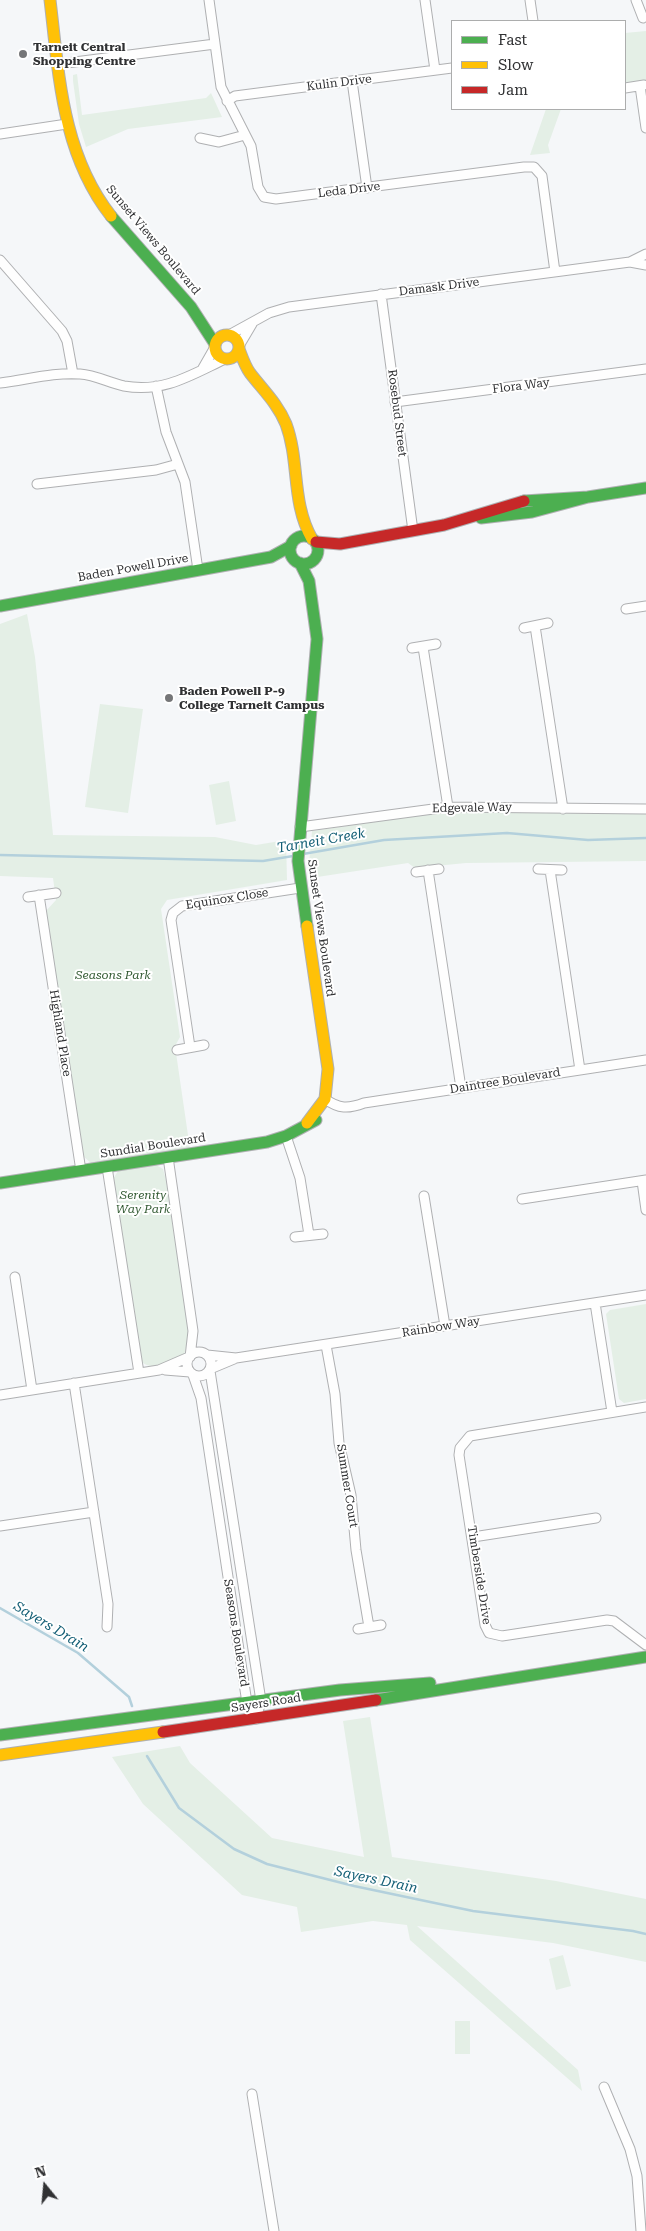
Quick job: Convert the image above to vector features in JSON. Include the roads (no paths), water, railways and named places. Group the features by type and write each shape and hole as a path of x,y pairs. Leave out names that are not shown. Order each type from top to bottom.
{"street":[{"name":"Sunset Views Boulevard","path":"50,0 67,124 82,171 104,208 204,321 215,346"},
{"name":"Leda Drive","path":"209,0 219,79 227,101 253,152 260,192 267,199 524,167 536,168 543,182 555,272"},
{"path":"425,0 435,70"},
{"path":"530,0 533,20"},
{"path":"636,0 643,18"},
{"path":"59,64 215,44"},
{"name":"Kulin Drive","path":"227,101 235,96 451,68"},
{"path":"352,82 367,188"},
{"path":"626,88 643,85 646,128"},
{"path":"0,134 67,124"},
{"path":"200,138 219,142 245,135"},
{"name":"Damask Drive","path":"630,262 646,254"},
{"path":"0,260 62,331 67,341 73,374"},
{"name":"Damask Drive","path":"228,335 282,308 630,262 646,265"},
{"name":"Rosebud Street","path":"381,294 413,531"},
{"name":"Sunset Views Boulevard","path":"204,321 228,335"},
{"name":"Damask Drive","path":"239,347 253,324"},
{"path":"203,368 219,338 228,335 237,340 249,371 273,399 285,421 292,451 300,518 294,542"},
{"path":"215,346 219,356 249,371"},
{"path":"0,383 73,374 96,377 125,386 156,386 184,380 203,368 236,355 239,347"},
{"name":"Flora Way","path":"395,402 646,369"},
{"path":"156,386 166,432 187,491 198,570"},
{"path":"37,484 156,470 178,464"},
{"path":"294,542 305,536 314,540 340,544 468,519 532,512 588,497 646,488"},
{"path":"468,519 496,508 530,499 588,497"},
{"path":"530,499 532,512"},
{"path":"300,518 314,540"},
{"name":"Sunset Views Boulevard","path":"314,540 315,558 310,581 317,628 317,649 298,862 300,888 328,1069 330,1101"},
{"name":"Sunset Views Boulevard","path":"294,542 297,562 310,581"},
{"name":"Baden Powell Drive","path":"271,557 294,542"},
{"path":"315,558 340,544"},
{"name":"Baden Powell Drive","path":"0,606 271,557 297,562 315,558"},
{"path":"626,609 646,606"},
{"path":"524,628 548,623"},
{"path":"535,626 563,809"},
{"path":"412,648 436,644"},
{"path":"423,646 448,807"},
{"name":"Edgevale Way","path":"300,827 448,807 646,809"},
{"path":"416,872 439,869"},
{"path":"538,869 562,870"},
{"path":"428,870 462,1088"},
{"path":"550,870 580,1070"},
{"name":"Equinox Close","path":"190,1047 171,920 172,913 177,908 187,905 300,888"},
{"path":"28,897 56,892"},
{"name":"Highland Place","path":"39,896 81,1171"},
{"path":"177,1050 204,1045"},
{"name":"Daintree Boulevard","path":"330,1101 348,1108 364,1103 646,1060"},
{"name":"Sundial Boulevard","path":"0,1184 267,1142 286,1136 307,1124 330,1101"},
{"path":"286,1136 300,1178 310,1235"},
{"path":"168,1157 193,1331 190,1357 187,1365 192,1373"},
{"path":"107,1167 139,1373"},
{"path":"522,1199 644,1181 646,1210"},
{"path":"424,1196 445,1326"},
{"path":"295,1238 323,1234"},
{"path":"15,1277 32,1390"},
{"name":"Rainbow Way","path":"210,1370 236,1358 646,1296"},
{"path":"595,1303 612,1412 646,1407"},
{"path":"0,1395 159,1370 192,1373 200,1376 210,1370 211,1360 193,1331"},
{"name":"Summer Court","path":"326,1344 335,1394 339,1443 351,1495 356,1550 369,1627"},
{"path":"159,1370 195,1353 206,1354"},
{"name":"Rainbow Way","path":"206,1354 236,1358"},
{"name":"Seasons Boulevard","path":"210,1370 261,1701 256,1719"},
{"name":"Seasons Boulevard","path":"192,1373 200,1389 247,1703 256,1719"},
{"path":"74,1383 108,1604 107,1627"},
{"name":"Timberside Drive","path":"612,1412 470,1436 464,1442 459,1455 485,1625 492,1635 502,1636 607,1620 614,1622 646,1645"},
{"path":"0,1526 94,1512"},
{"path":"473,1537 596,1518"},
{"path":"358,1629 381,1625"},
{"name":"Sayers Road","path":"0,1755 256,1719 646,1658"},
{"name":"Sayers Road","path":"0,1735 340,1690 535,1675"},
{"path":"604,2087 630,2149 637,2176 641,2231"},
{"path":"252,2094 274,2231"}],"waterway":[{"name":"Tarneit Creek","path":"303,854 384,840 507,833 588,840 646,838"},
{"name":"Tarneit Creek","path":"0,855 263,861 293,856"},
{"name":"Sayers Drain","path":"0,1608 78,1653 129,1697 132,1706"},
{"name":"Sayers Drain","path":"147,1756 179,1808 234,1849 267,1864 354,1886 473,1911 646,1934"}],"place":[{"name":"Tarneit Central Shopping Centre","path":"23,54"},
{"name":"Baden Powell P-9 College Tarneit Campus","path":"169,698"}],"park label":[{"name":"Seasons Park","path":"113,975"},
{"name":"Serenity Way Park","path":"143,1202"}]}
